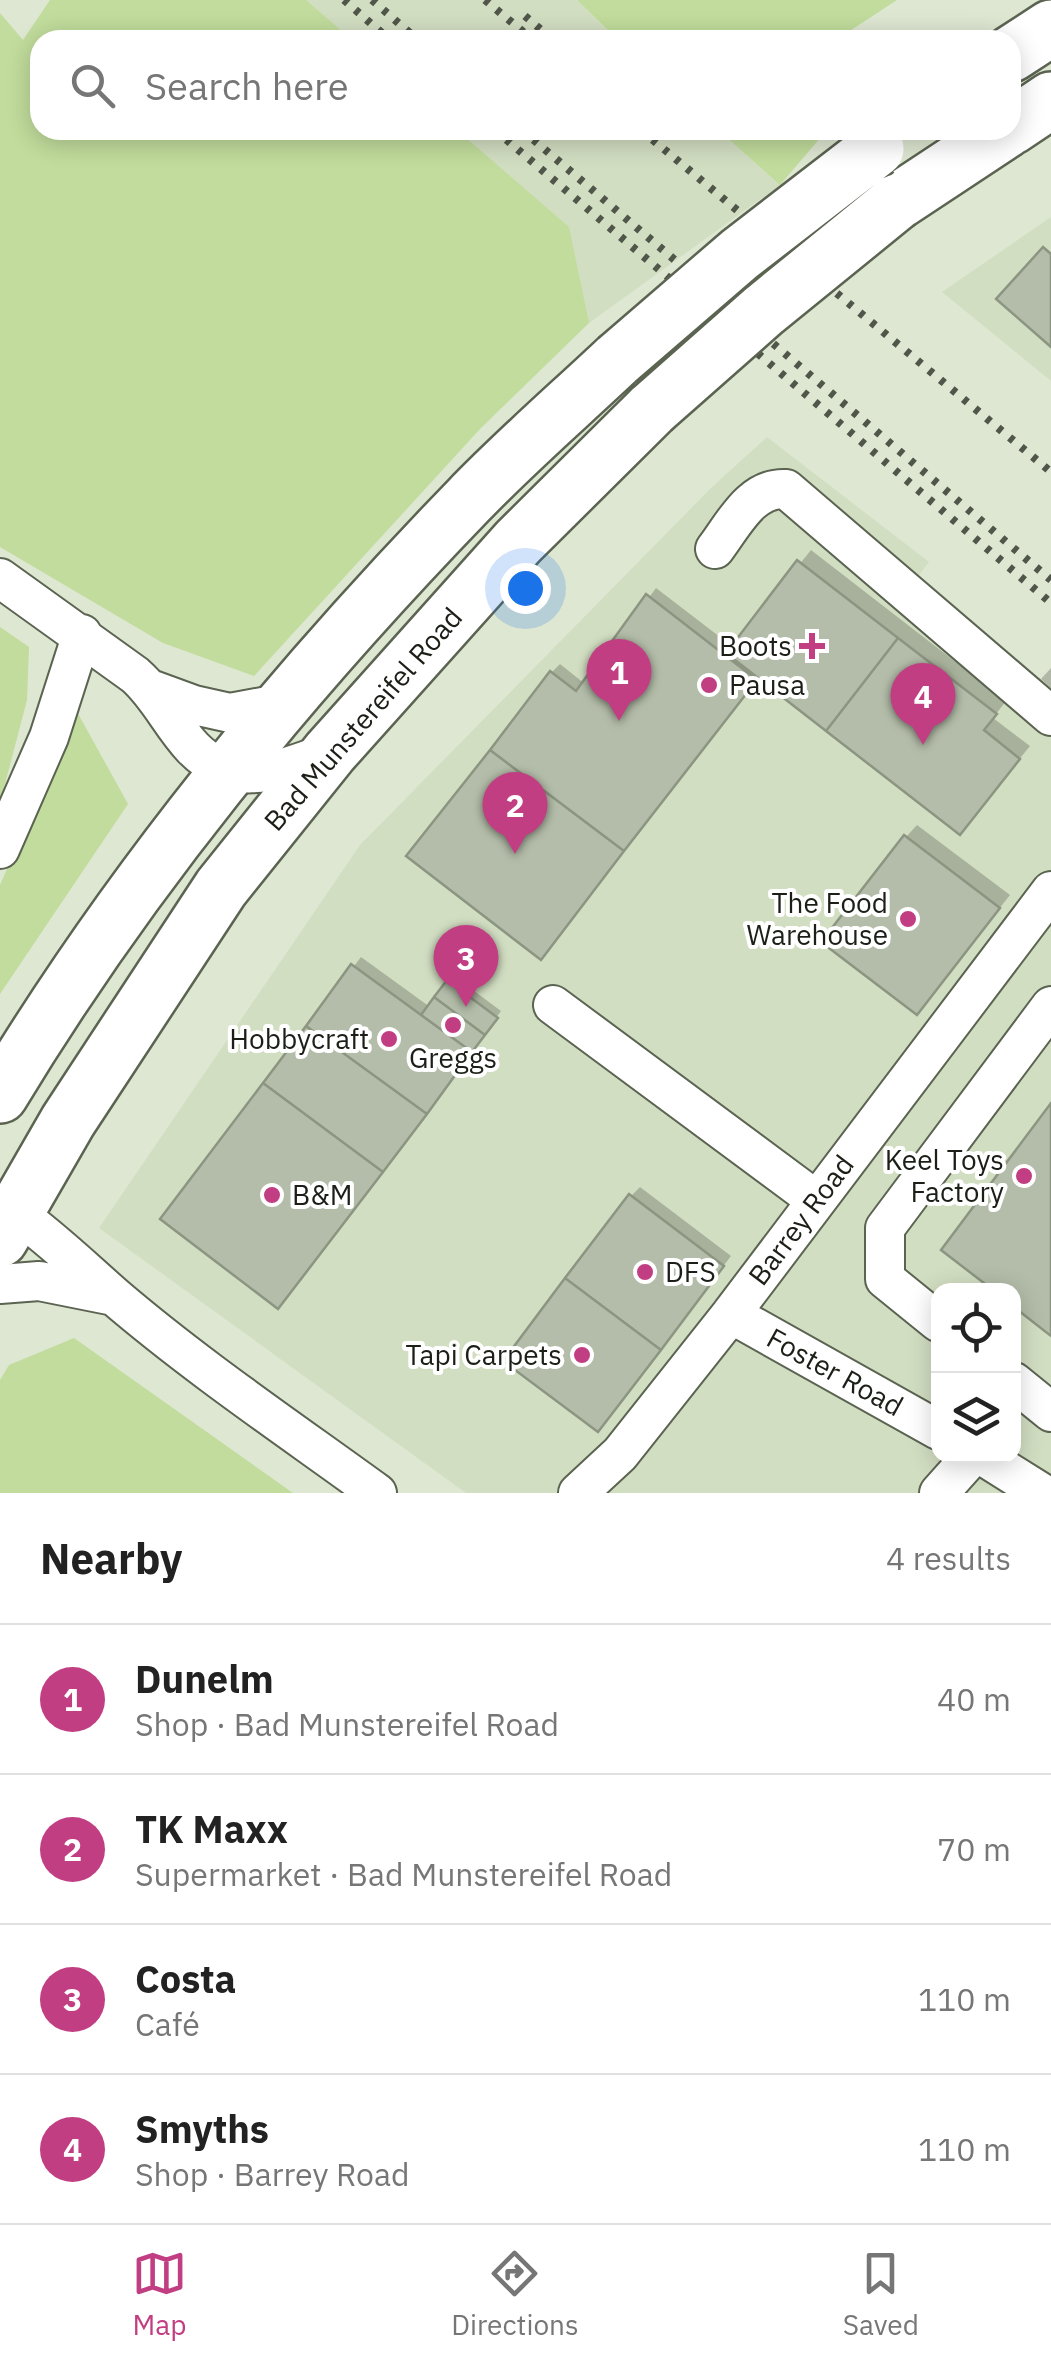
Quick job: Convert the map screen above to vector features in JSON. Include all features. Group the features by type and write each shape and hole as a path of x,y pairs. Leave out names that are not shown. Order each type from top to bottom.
{"highway":[{"path":"1021,48 1051,28"},
{"name":"Bad Munstereifel Road","path":"1021,120 1051,100"},
{"path":"0,1095 100,938 164,850 284,703 470,499 617,360 740,254 888,140"},
{"name":"Bad Munstereifel Road","path":"5,1221 220,888 330,752 518,542 652,409 763,310 897,202 991,140"}],"street":[{"path":"715,548 753,499 774,488 786,489 1051,716"},
{"path":"0,578 82,634 153,690 194,748 226,772 272,772 330,752"},
{"path":"0,849 49,737 82,634"},
{"path":"153,690 230,713 284,703"},
{"name":"Barrey Road","path":"578,1493 620,1454 732,1314 1050,895"},
{"path":"553,1005 816,1200"},
{"path":"931,1316 885,1279 885,1228 1051,1006"},
{"path":"5,1221 63,1247 114,1296 377,1493"},
{"path":"0,1284 38,1281 114,1296"},
{"name":"Foster Road","path":"732,1314 931,1426"},
{"path":"1021,1388 1051,1412"},
{"path":"939,1493 966,1463"},
{"path":"994,1463 1042,1493"}],"shaded area":[{"path":"207,0 577,0 607,30 238,30"},
{"path":"353,140 728,140 780,185 589,323 484,265"},
{"path":"1051,217 1051,381 942,292"},
{"path":"767,437 929,562 912,584 1051,698 1051,1493 466,1493 99,1228 360,845 711,488"}],"green space":[{"path":"50,0 306,0 340,30 30,30 30,140 469,140 569,227 589,323 480,429 254,676 163,643 0,547 0,13 23,40"},
{"path":"577,0 897,0 851,30 608,30"},
{"path":"729,140 818,140 780,185"},
{"path":"0,627 29,647 27,700 0,803"},
{"path":"76,710 128,804 0,994 0,885"},
{"path":"74,1338 293,1493 0,1493 0,1380 9,1365"}],"building":[{"path":"1043,247 1051,254 1051,347 996,299"},
{"name":"Boots","path":"797,560 898,638 826,731 726,653"},
{"path":"646,594 757,680 624,851 490,750 550,671 576,691"},
{"path":"898,638 997,714 984,730 1020,759 960,835 826,731"},
{"path":"490,750 624,851 541,960 406,856"},
{"path":"904,835 1000,908 917,1015 821,942"},
{"name":"Hobbycraft","path":"351,964 472,1052 427,1114 306,1026"},
{"path":"447,980 498,1018 485,1035 434,997"},
{"name":"Greggs","path":"434,997 485,1035 472,1052 421,1015"},
{"path":"306,1026 427,1114 383,1172 263,1083"},
{"name":"B&M","path":"263,1083 383,1172 278,1309 160,1219"},
{"name":"Keel Toys Factory","path":"1051,1103 1051,1336 1021,1312 1021,1283 984,1283 941,1250"},
{"name":"DFS","path":"629,1194 724,1266 661,1350 565,1278"},
{"name":"Tapi Carpets","path":"565,1278 661,1350 598,1432 503,1361"}],"railway":[{"path":"344,0 378,30"},
{"path":"372,0 406,30"},
{"path":"485,0 521,30"},
{"path":"525,16 541,30"},
{"path":"507,140 1051,603"},
{"path":"534,140 1051,580"},
{"path":"653,140 1051,472"}],"place":[{"name":"Boots","path":"812,646"},
{"name":"Pausa","path":"709,685"},
{"name":"Dunelm","path":"619,721"},
{"name":"Smyths","path":"923,745"},
{"name":"TK Maxx","path":"515,854"},
{"name":"The Food Warehouse","path":"908,919"},
{"name":"Costa","path":"466,1007"},
{"name":"Greggs","path":"453,1025"},
{"name":"Hobbycraft","path":"389,1039"},
{"name":"Keel Toys Factory","path":"1024,1176"},
{"name":"B&M","path":"272,1195"},
{"name":"DFS","path":"645,1272"},
{"name":"Tapi Carpets","path":"582,1355"}]}
